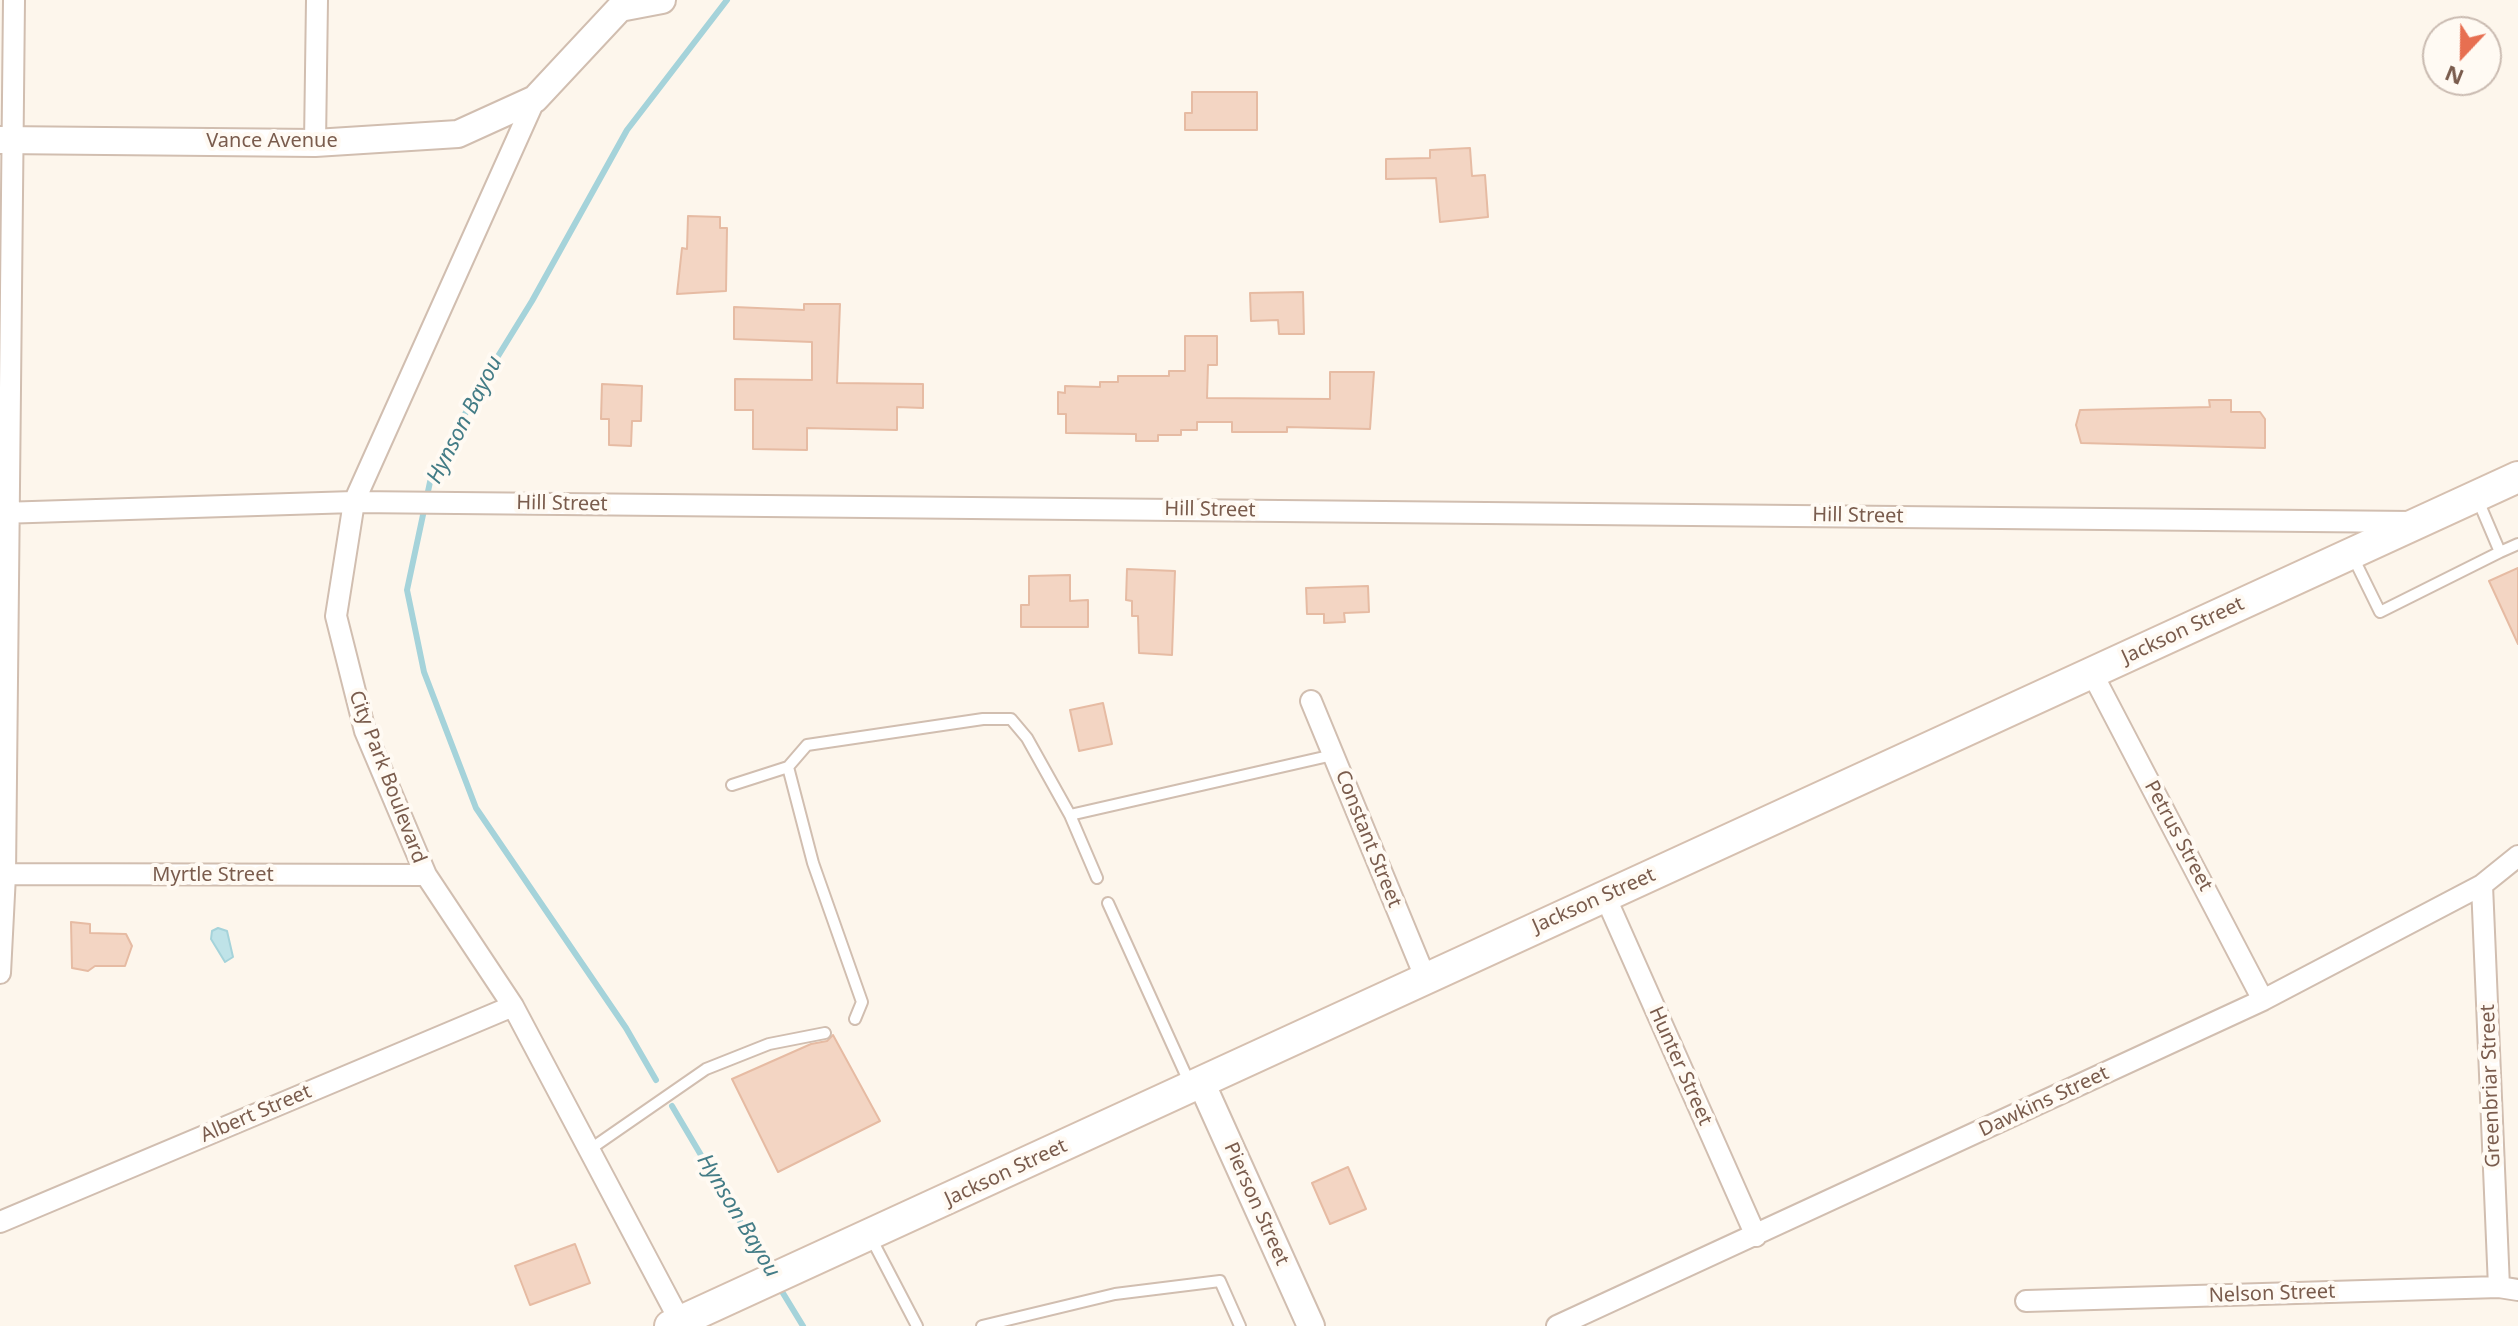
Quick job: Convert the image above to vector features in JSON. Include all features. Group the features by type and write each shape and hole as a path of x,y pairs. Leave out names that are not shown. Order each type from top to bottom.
{"main road":[{"name":"Jackson Street","path":"675,1324 2518,477"}],"street":[{"path":"0,973 7,140 14,0"},
{"path":"315,143 317,0"},
{"path":"621,4 662,0"},
{"name":"City Park Boulevard","path":"621,4 535,99 354,502 336,616 365,731 426,875 513,1006 675,1324"},
{"name":"Vance Avenue","path":"7,140 315,143 458,134 535,99"},
{"name":"Hill Street","path":"4,513 354,502 2420,522"},
{"name":"Petrus Street","path":"2092,673 2263,1000"},
{"name":"Constant Street","path":"1311,701 1425,977"},
{"name":"Dawkins Street","path":"1557,1326 2263,1000 2482,885 2518,856"},
{"name":"Myrtle Street","path":"2,874 426,875"},
{"name":"Greenbriar Street","path":"2482,885 2509,1288"},
{"name":"Hunter Street","path":"1605,896 1756,1236"},
{"name":"Albert Street","path":"0,1222 513,1006"},
{"name":"Pierson Street","path":"1196,1084 1311,1326"},
{"name":"Nelson Street","path":"2026,1301 2509,1288"}],"lane":[{"path":"2476,496 2500,552"},
{"path":"2351,553 2380,612 2518,544"},
{"path":"732,785 788,767 807,745 983,719 1011,719 1027,738 1070,815 1097,878"},
{"path":"1070,815 1333,755"},
{"path":"788,767 813,863 862,1002 855,1019"},
{"path":"1108,903 1196,1084"},
{"path":"589,1150 706,1069 769,1044 825,1033"},
{"path":"870,1236 917,1326"},
{"path":"982,1326 1115,1294 1220,1281 1240,1326"}],"water":[{"path":"218,928 227,931 233,957 225,962 211,939 212,931"}],"building":[{"path":"1192,92 1257,92 1257,130 1185,130 1185,113 1192,113"},
{"path":"1470,148 1472,176 1485,175 1488,217 1440,222 1436,178 1386,179 1386,159 1430,158 1430,150"},
{"path":"688,216 720,217 720,228 727,228 726,291 677,294 682,248 687,249"},
{"path":"1303,292 1304,334 1279,334 1278,320 1251,321 1250,293"},
{"path":"804,304 840,304 837,383 923,384 923,408 897,407 897,430 807,428 807,450 753,449 753,410 735,410 735,379 812,380 812,342 734,339 734,307 804,310"},
{"path":"1185,336 1217,336 1217,365 1208,365 1207,398 1330,399 1330,372 1374,372 1370,429 1287,427 1287,432 1232,432 1232,422 1197,422 1197,430 1181,430 1181,435 1158,435 1158,441 1136,441 1136,434 1066,433 1066,414 1058,414 1058,392 1065,393 1065,386 1100,387 1100,382 1118,382 1118,376 1169,376 1169,371 1185,371"},
{"path":"602,384 642,386 641,421 632,421 631,446 609,445 609,419 601,419"},
{"path":"2209,400 2231,400 2231,412 2260,412 2265,419 2265,448 2081,443 2076,425 2080,410 2210,407"},
{"path":"2518,568 2518,644 2489,581"},
{"path":"1127,569 1175,571 1172,655 1139,653 1138,616 1132,616 1132,601 1126,600"},
{"path":"1070,575 1070,601 1088,600 1088,627 1021,627 1021,605 1029,605 1029,576"},
{"path":"1368,586 1369,612 1344,613 1345,622 1324,623 1324,614 1307,614 1306,588"},
{"path":"1103,703 1112,744 1079,751 1070,710"},
{"path":"71,922 90,924 90,933 126,934 132,946 125,966 95,966 88,971 72,968"},
{"path":"833,1035 880,1121 778,1172 732,1079 811,1044 827,1041"},
{"path":"1348,1167 1366,1209 1330,1224 1312,1183"},
{"path":"575,1244 590,1283 530,1305 515,1266"}],"waterway":[{"name":"Hynson Bayou","path":"656,1080 626,1028 476,808 424,672 407,590 430,482 479,387 532,301 627,130 727,0"},
{"name":"Hynson Bayou","path":"672,1106 770,1272"},
{"name":"Hynson Bayou","path":"778,1285 803,1326"}]}
